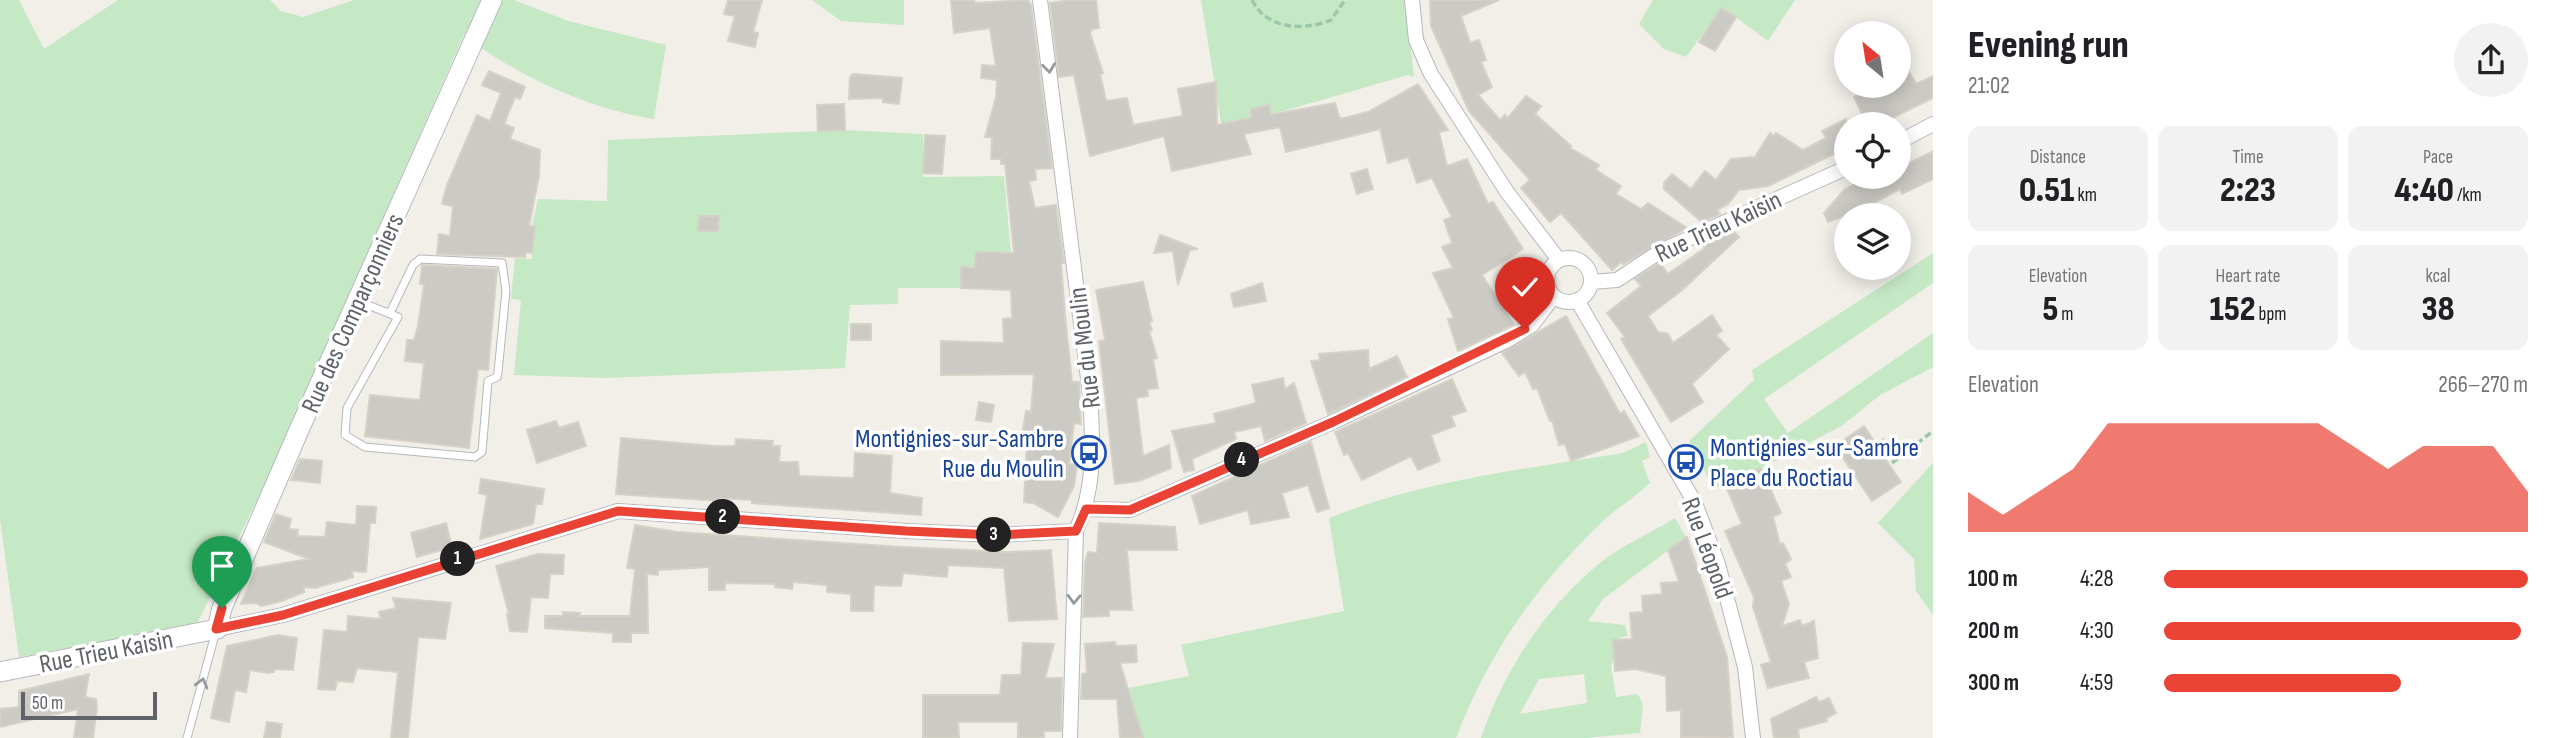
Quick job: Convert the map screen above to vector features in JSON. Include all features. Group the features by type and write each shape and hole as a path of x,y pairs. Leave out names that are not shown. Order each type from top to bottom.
{"street":[{"name":"Rue des Comparçonniers","path":"216,629 243,559 492,0"},
{"name":"Rue du Moulin","path":"1040,0 1090,394 1094,459 1086,509 1076,531 1070,738"},
{"path":"1412,0 1416,40 1431,74 1507,192 1559,260 1579,261 1588,270 1591,282 1586,293 1577,300 1564,302 1554,296 1548,286 1548,274 1559,260"},
{"path":"1911,136 1933,124"},
{"name":"Rue Trieu Kaisin","path":"1591,282 1617,280 1661,251 1834,173"},
{"path":"1086,509 1130,510 1333,422 1506,341 1532,325 1554,296"},
{"name":"Rue Léopold","path":"1577,300 1695,503 1718,564 1745,667 1753,738"},
{"name":"Rue Trieu Kaisin","path":"0,671 283,615 618,511 996,535 1076,531"}],"lane":[{"path":"358,300 398,317 347,408 345,435 365,447 475,457 482,452 488,381 497,377 498,372 506,291 502,264 420,259 413,265 390,313"},
{"path":"187,738 216,629"}],"path":[{"path":"1252,0 1264,16 1298,29 1331,20 1345,0"},
{"path":"1892,463 1933,431"}],"green space":[{"path":"0,0 19,0 44,49 118,0 270,0 281,11 303,17 354,0 483,0 463,37 269,475 197,624 19,657 0,520"},
{"path":"502,0 514,0 568,21 666,45 654,119 608,109 561,92 517,70 477,45"},
{"path":"812,0 904,0 904,25 841,21"},
{"path":"1201,0 1405,0 1414,77 1408,75 1222,129"},
{"path":"1653,0 1795,0 1768,41 1722,7 1686,57 1664,49 1639,24"},
{"path":"844,130 923,134 923,177 1004,176 1012,265 961,267 961,288 898,288 898,304 850,305 845,368 605,378 514,375 521,300 511,299 515,258 532,259 532,226 538,199 607,201 608,140"},
{"path":"1933,253 1933,283 1764,399 1788,433 1933,333 1933,367 1880,395 1843,425 1755,471 1714,488 1689,441 1754,380 1752,370 1891,280 1911,280 1911,267"},
{"path":"1646,442 1650,457 1642,461 1650,483 1601,523 1555,571 1535,597 1483,678 1456,738 1124,738 1118,711 1134,710 1128,688 1189,676 1181,645 1344,611 1329,518 1400,494 1437,485 1623,453"},
{"path":"1933,463 1933,615 1916,591 1914,559 1878,523"},
{"path":"1675,518 1686,537 1603,599 1588,621 1625,625 1628,636 1621,637 1611,666 1616,697 1638,694 1643,705 1640,733 1585,738 1481,738 1514,665 1544,620 1562,599 1601,562","holes":["1584,674 1587,703 1520,714 1539,679"]}],"building":[{"path":"728,0 762,0 753,32 758,33 755,47 728,41 735,16 724,14"},
{"path":"951,0 974,0 975,3 1028,0 1031,5 1052,168 1035,169 1036,180 1029,181 1035,208 1056,205 1064,263 1061,263 1072,382 1079,382 1081,424 1074,423 1069,464 1077,465 1074,486 1058,517 1033,503 1024,502 1027,443 1021,442 1026,411 1031,412 1034,374 941,375 941,341 1004,343 1003,319 1012,318 1011,290 961,288 961,267 975,268 976,252 1014,253 1005,164 1001,164 1001,159 991,159 992,137 985,137 996,97 997,80 981,78 982,65 996,66 990,28 954,33"},
{"path":"1096,0 1099,28 1092,29 1090,33 1103,73 1100,74 1106,101 1127,98 1133,125 1183,116 1178,89 1216,82 1217,125 1251,118 1251,109 1269,105 1270,115 1335,103 1340,119 1368,112 1418,84 1448,130 1439,132 1447,166 1467,159 1488,204 1493,202 1523,249 1482,275 1514,325 1458,351 1448,319 1454,318 1433,273 1453,268 1442,247 1452,243 1444,220 1452,217 1432,178 1417,183 1408,157 1388,163 1380,129 1286,152 1280,127 1244,134 1251,154 1172,171 1164,136 1090,156 1074,75 1059,77 1050,3"},
{"path":"1430,0 1499,0 1461,16 1470,43 1479,40 1486,60 1481,62 1492,87 1478,95 1500,120 1505,115 1507,119 1526,96 1541,106 1535,114 1571,146 1570,148 1599,165 1596,170 1621,186 1616,194 1641,209 1648,203 1687,228 1623,264 1621,262 1612,270 1561,213 1550,222 1521,188 1530,180 1469,111 1431,26"},
{"path":"1721,8 1736,17 1715,51 1699,42"},
{"path":"489,71 525,87 520,99 515,97 504,124 514,128 510,139 540,150 539,176 529,226 535,227 532,253 526,252 525,257 437,254 439,234 450,236 453,206 442,204 447,185 477,115 490,121 501,93 482,85"},
{"path":"853,74 902,78 899,104 883,102 883,98 849,99 850,77"},
{"path":"1911,75 1916,84 1933,76 1933,98 1904,112 1861,112 1854,98 1911,98"},
{"path":"844,104 845,130 818,131 817,105"},
{"path":"1834,125 1834,154 1768,186 1739,190 1728,204 1717,210 1720,214 1702,222 1664,189 1664,183 1672,174 1691,189 1705,171 1716,180 1731,159 1755,157 1770,133 1774,136 1776,133 1803,150 1826,138 1822,131"},
{"path":"925,135 945,136 942,174 923,173"},
{"path":"1933,151 1933,179 1902,194 1900,189 1911,189 1911,162"},
{"path":"1367,169 1373,189 1357,194 1351,174"},
{"path":"1845,189 1900,189 1873,203 1834,203 1834,220 1828,222 1824,213"},
{"path":"699,216 719,216 718,231 698,231"},
{"path":"1732,230 1739,237 1681,291 1648,316 1658,332 1668,334 1673,343 1712,315 1722,331 1716,335 1729,349 1692,384 1703,402 1671,422 1621,339 1625,337 1607,313 1641,286 1635,279 1660,263 1668,274 1705,248 1701,244"},
{"path":"1160,235 1198,249 1190,250 1178,285 1173,251 1154,253"},
{"path":"422,265 497,269 488,370 478,369 469,448 365,436 370,395 420,400 424,363 405,361 407,340 414,340 418,326 424,284 420,284"},
{"path":"1143,282 1152,321 1149,322 1152,330 1149,331 1157,358 1153,359 1158,388 1147,389 1148,396 1136,398 1143,456 1169,445 1171,468 1139,481 1115,484 1099,341 1105,340 1096,290"},
{"path":"1262,283 1266,301 1234,307 1231,294"},
{"path":"1566,316 1620,414 1624,411 1639,436 1571,461 1565,444 1559,445 1552,420 1550,421 1537,388 1533,389 1525,372 1519,376 1502,353"},
{"path":"851,324 871,324 871,340 851,340"},
{"path":"1368,350 1369,369 1397,356 1407,377 1328,414 1311,361 1320,360 1319,354"},
{"path":"1283,378 1285,389 1294,383 1306,423 1265,441 1261,426 1234,432 1236,439 1192,459 1194,470 1184,472 1172,431 1216,423 1214,414 1256,403 1252,385"},
{"path":"1452,379 1466,411 1451,416 1455,426 1431,435 1440,461 1418,470 1411,456 1362,480 1348,453 1344,455 1335,432"},
{"path":"979,402 994,405 991,422 976,420"},
{"path":"556,421 559,428 578,422 586,446 537,463 527,430"},
{"path":"1864,426 1876,444 1883,439 1891,452 1884,457 1901,482 1872,501 1835,446"},
{"path":"621,438 714,446 735,446 736,439 773,441 772,446 780,446 779,462 798,462 799,476 854,478 855,453 892,456 890,493 922,498 921,515 752,503 752,500 721,498 721,501 616,494"},
{"path":"1311,442 1329,508 1317,512 1308,485 1282,493 1289,517 1251,524 1248,510 1200,524 1192,496"},
{"path":"300,459 322,461 320,483 291,480"},
{"path":"1761,468 1781,513 1773,517 1780,545 1783,543 1791,559 1785,564 1791,577 1781,581 1789,604 1782,626 1800,620 1802,626 1814,621 1818,658 1804,662 1809,678 1768,688 1761,665 1771,662 1753,607 1754,597 1725,531 1742,524 1725,484"},
{"path":"481,479 544,489 542,504 536,504 533,524 480,539 487,495 479,493"},
{"path":"357,506 376,507 375,523 370,523 366,572 352,571 353,577 315,588 304,587 304,592 282,601 261,606 257,603 241,604 257,568 309,559 264,542 276,514 291,519 289,529 298,530 297,536 325,537 327,522 356,525"},
{"path":"446,523 452,547 417,557 411,533"},
{"path":"1099,523 1175,527 1177,550 1127,550 1132,610 1109,610 1109,616 1083,617 1085,563 1088,552 1097,553"},
{"path":"635,525 677,532 902,547 1008,552 1051,550 1057,619 1009,621 1004,568 948,565 947,577 903,573 901,586 874,585 873,611 851,611 851,594 827,592 827,585 793,582 792,589 775,587 775,584 725,583 725,590 709,590 709,567 658,570 658,575 647,574 648,633 631,633 631,642 613,642 613,633 545,628 545,616 563,616 563,612 580,613 579,616 630,616 635,569 627,568"},
{"path":"1687,537 1727,657 1733,738 1681,737 1681,710 1667,711 1666,676 1636,669 1615,671 1613,640 1632,639 1630,613 1643,612 1642,596 1662,594 1661,583 1679,582 1668,550"},
{"path":"538,554 564,555 563,574 550,574 548,598 531,597 527,632 510,631 509,614 496,566"},
{"path":"393,598 451,603 445,639 418,637 408,738 391,738 398,672 357,668 353,682 337,681 335,690 318,689 324,630 347,632 348,616 381,619 379,612 396,608"},
{"path":"278,635 297,638 293,670 274,669 274,672 268,673 250,670 246,692 235,690 229,722 211,718 227,646"},
{"path":"1115,642 1116,646 1136,645 1137,662 1120,663 1143,738 1120,738 1117,699 1081,699 1082,674 1087,673 1085,644"},
{"path":"1023,643 1054,644 1045,678 1062,678 1061,731 1044,731 1044,738 1018,738 1018,722 958,722 959,738 923,738 923,695 1000,695 1002,675 1021,675"},
{"path":"89,674 85,697 96,699 97,708 93,738 74,738 78,709 0,727 0,709 19,707 19,691"},
{"path":"1816,697 1819,702 1829,698 1836,713 1826,718 1827,721 1798,729 1799,738 1774,738 1771,719"},
{"path":"267,722 282,724 280,738 264,738"}],"place":[{"name":"Montignies-sur-Sambre Rue du Moulin","path":"1089,453"},
{"name":"Montignies-sur-Sambre Place du Roctiau","path":"1686,462"}],"route":[{"path":"222,608 216,629 283,615 618,511 996,535 1076,531 1086,509 1130,510 1333,422 1506,341 1525,329"}]}
